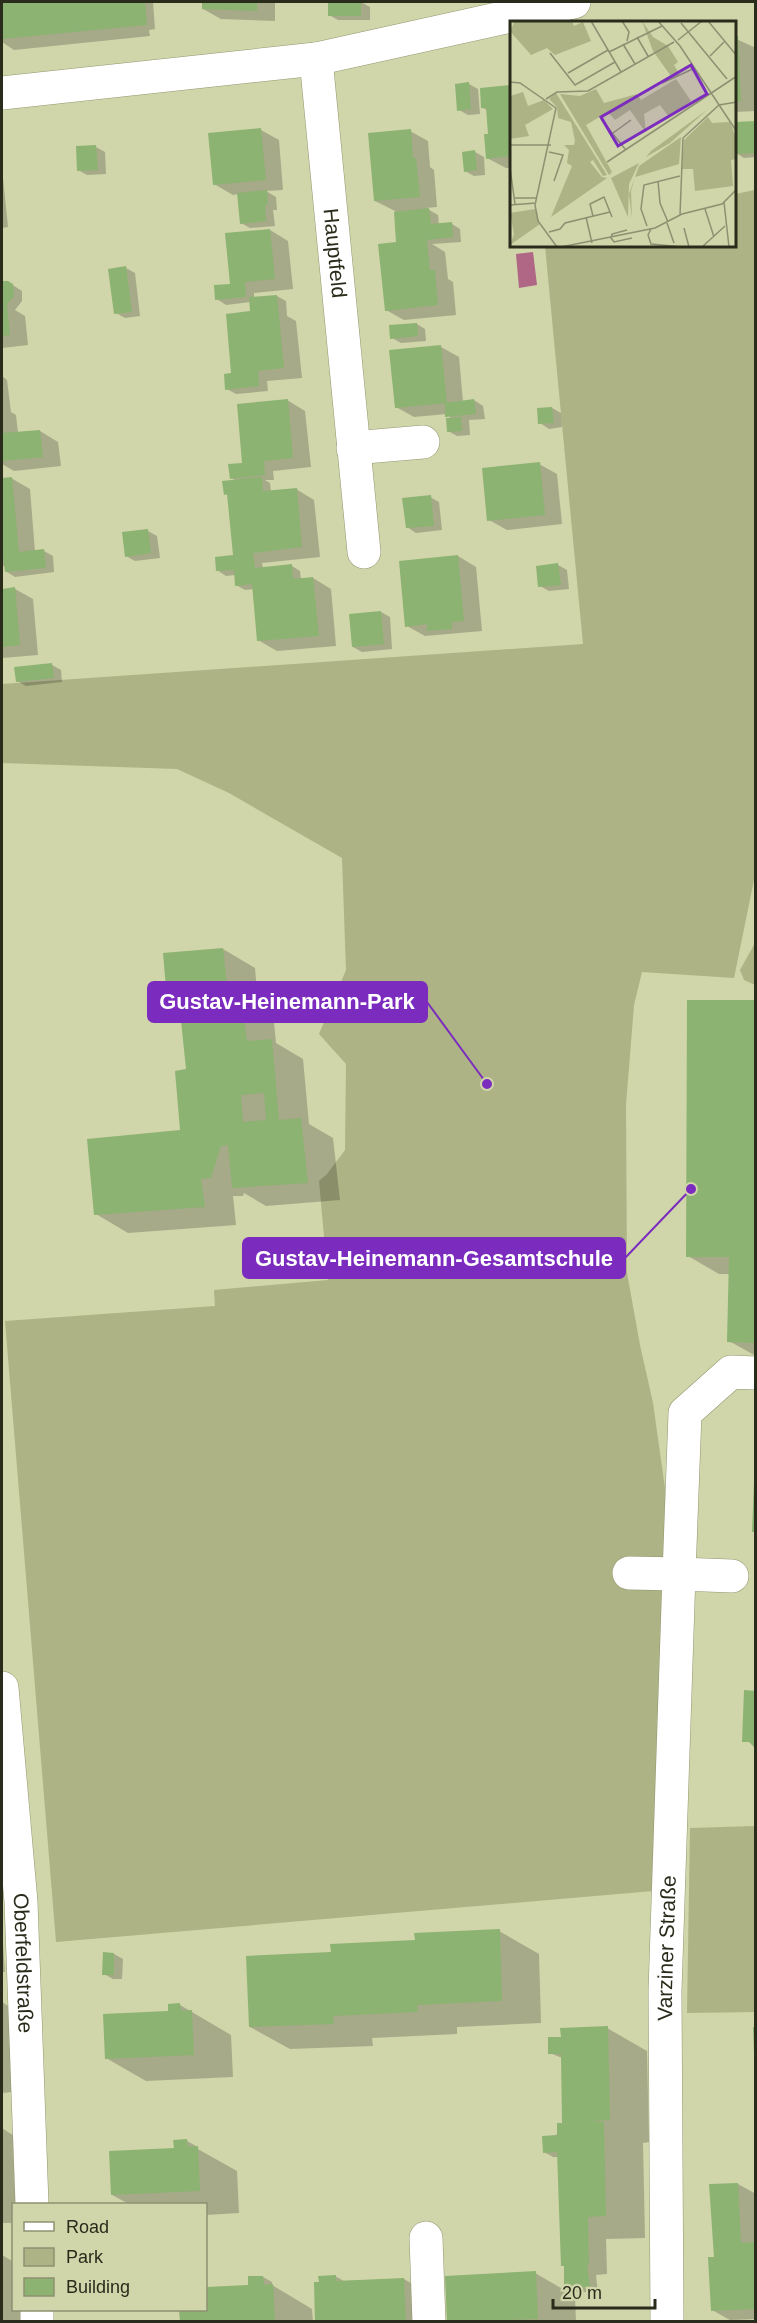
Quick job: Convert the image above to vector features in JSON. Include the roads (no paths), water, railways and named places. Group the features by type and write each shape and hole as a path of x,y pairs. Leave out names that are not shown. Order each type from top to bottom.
{"street":[{"path":"2,93 316,59 574,2"},
{"name":"Hauptfeld","path":"316,59 364,552"},
{"path":"353,448 423,441"},
{"name":"Varziner Straße","path":"667,2322 665,1991 685,1413 731,1372 756,1373"},
{"path":"629,1573 732,1576"},
{"name":"Oberfeldstraße","path":"2,1688 21,1902 32,2203"},
{"path":"426,2238 429,2322"}],"place":[{"name":"Gustav-Heinemann-Park","path":"487,1084"},
{"name":"Gustav-Heinemann-Gesamtschule","path":"691,1189"}]}
